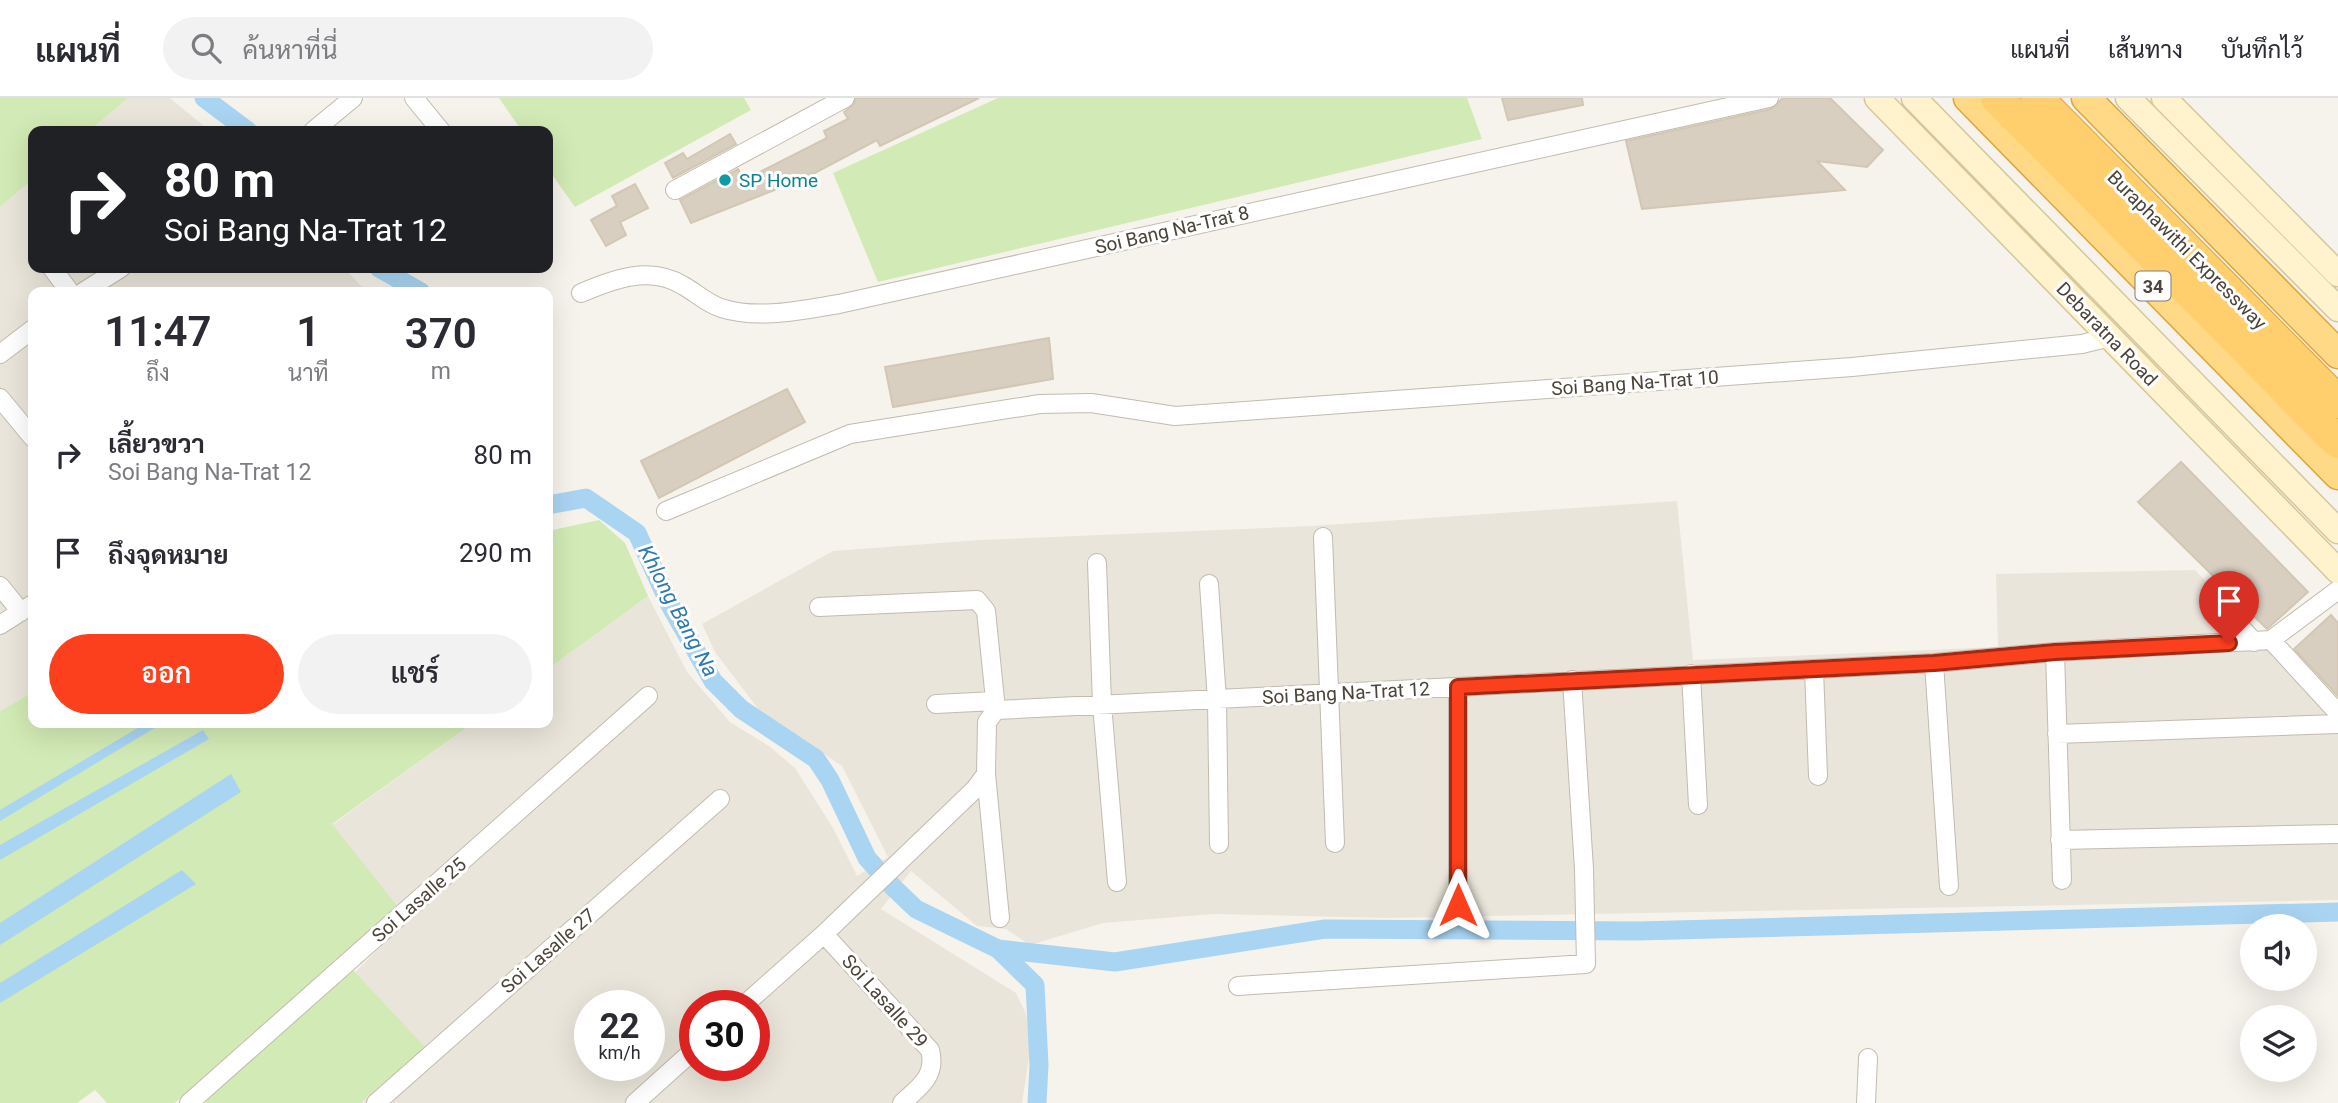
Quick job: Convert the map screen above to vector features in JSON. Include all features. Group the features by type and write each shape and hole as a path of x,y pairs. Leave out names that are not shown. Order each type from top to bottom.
{"highway":[{"name":"34","path":"1968,98 2338,475"},
{"name":"Buraphawithi Expressway","path":"1997,98 2338,442"},
{"name":"Buraphawithi Expressway","path":"2037,98 2338,402"},
{"path":"2086,98 2338,354"}],"main road":[{"name":"Debaratna Road","path":"1877,98 2338,571"},
{"path":"1914,98 2338,531"},
{"path":"2128,98 2338,309"},
{"path":"2164,98 2338,274"}],"street":[{"path":"319,126 353,98"},
{"path":"414,98 437,126"},
{"path":"675,190 845,98"},
{"name":"Soi Bang Na-Trat 8","path":"581,293 621,278 646,275 663,276 718,307 740,312 789,312 839,304 1769,98"},
{"path":"56,273 67,287"},
{"path":"91,287 113,273"},
{"path":"0,354 28,333"},
{"name":"Soi Bang Na-Trat 10","path":"666,511 850,435 1040,404 1091,403 1175,416 1852,367 2082,344 2110,337"},
{"path":"0,398 28,432"},
{"path":"1323,537 1335,843"},
{"path":"1097,563 1102,704 1117,882"},
{"path":"1209,584 1217,700 1219,844"},
{"path":"0,586 27,608 0,625"},
{"path":"2262,641 2338,590"},
{"path":"2214,597 2338,713"},
{"path":"819,607 978,600 986,611 996,705 988,722 986,774 1000,918"},
{"name":"Soi Bang Na-Trat 12","path":"936,704 1102,704 1217,700 1934,663 2055,652 2262,641"},
{"path":"2055,652 2062,880"},
{"path":"1934,663 1949,886"},
{"path":"1814,669 1818,776"},
{"path":"1690,674 1698,805"},
{"path":"1238,986 1586,964 1572,680"},
{"path":"1458,687 1458,905"},
{"name":"Soi Lasalle 25","path":"188,1103 648,696"},
{"path":"2057,734 2338,724"},
{"path":"761,990 824,933 986,774"},
{"name":"Soi Lasalle 27","path":"376,1103 720,799"},
{"path":"2060,840 2338,834"},
{"name":"Soi Lasalle 29","path":"824,933 930,1050 933,1059 928,1079 902,1103"},
{"path":"1866,1103 1868,1058"},
{"path":"635,1103 679,1063"}],"shaded area":[{"path":"128,98 170,98 204,126 95,126"},
{"path":"28,183 28,273 349,273 362,287 28,287 28,695 0,711 0,207"},
{"path":"1677,501 1693,660 1998,647 1996,574 2195,570 2338,720 2338,900 1385,918 1214,914 1103,923 1030,945 1006,929 977,926 911,871 881,909 1016,993 1026,1014 1031,1044 1022,1103 199,1103 355,972 407,921 332,825 466,728 553,728 553,665 648,596 687,672 730,722 769,746 795,768 833,828 857,876 888,857 842,766 759,710 715,652 702,624 833,551 980,540 1312,526"}],"green space":[{"path":"0,98 128,98 95,126 28,126 28,183 0,207"},
{"path":"499,98 744,98 751,110 575,207 553,176 553,126 519,126"},
{"path":"998,98 1467,98 1482,139 878,282 833,173"},
{"path":"599,520 625,543 648,596 553,665 553,530"},
{"path":"28,695 28,728 466,728 332,824 398,907 175,1103 107,1103 95,1090 77,1103 0,1103 0,711"},
{"path":"352,969 425,1047 360,1103 198,1103"}],"water":[{"path":"138,728 155,728 0,821 0,810"},
{"path":"203,730 209,739 0,860 0,845"},
{"path":"231,774 241,792 0,945 0,923"},
{"path":"182,870 196,884 0,1003 0,983"}],"building":[{"path":"856,98 979,98 880,146 877,140 807,177 691,223 680,200 738,169 744,180 827,138 824,131 848,119 844,112 854,104"},
{"path":"1502,98 1582,98 1583,105 1508,120"},
{"path":"1783,98 1830,98 1883,150 1867,167 1817,161 1845,190 1642,209 1626,141 1771,109"},
{"path":"730,134 736,144 673,178 665,163 683,153 687,159"},
{"path":"635,184 648,208 620,222 626,235 606,246 591,220 617,206 612,196"},
{"path":"1049,338 1053,379 893,407 885,367"},
{"path":"787,389 805,422 659,498 641,461"},
{"path":"2181,462 2308,592 2267,629 2138,502"},
{"path":"2331,615 2338,623 2338,696 2294,649"}],"waterway":[{"name":"Khlong Bang Na","path":"204,98 241,126"},
{"name":"Khlong Bang Na","path":"388,273 412,287"},
{"name":"Khlong Bang Na","path":"553,504 586,498 637,533 670,605 713,681 741,709 816,759 830,780 867,858 916,909 998,949 1035,985 1039,1065 1037,1103"},
{"path":"998,949 1115,962 1325,929 1638,931 2338,912"}],"place":[{"name":"SP Home","path":"725,180"}],"route":[{"path":"1458,905 1458,687 1934,663 2055,652 2229,643"}]}
